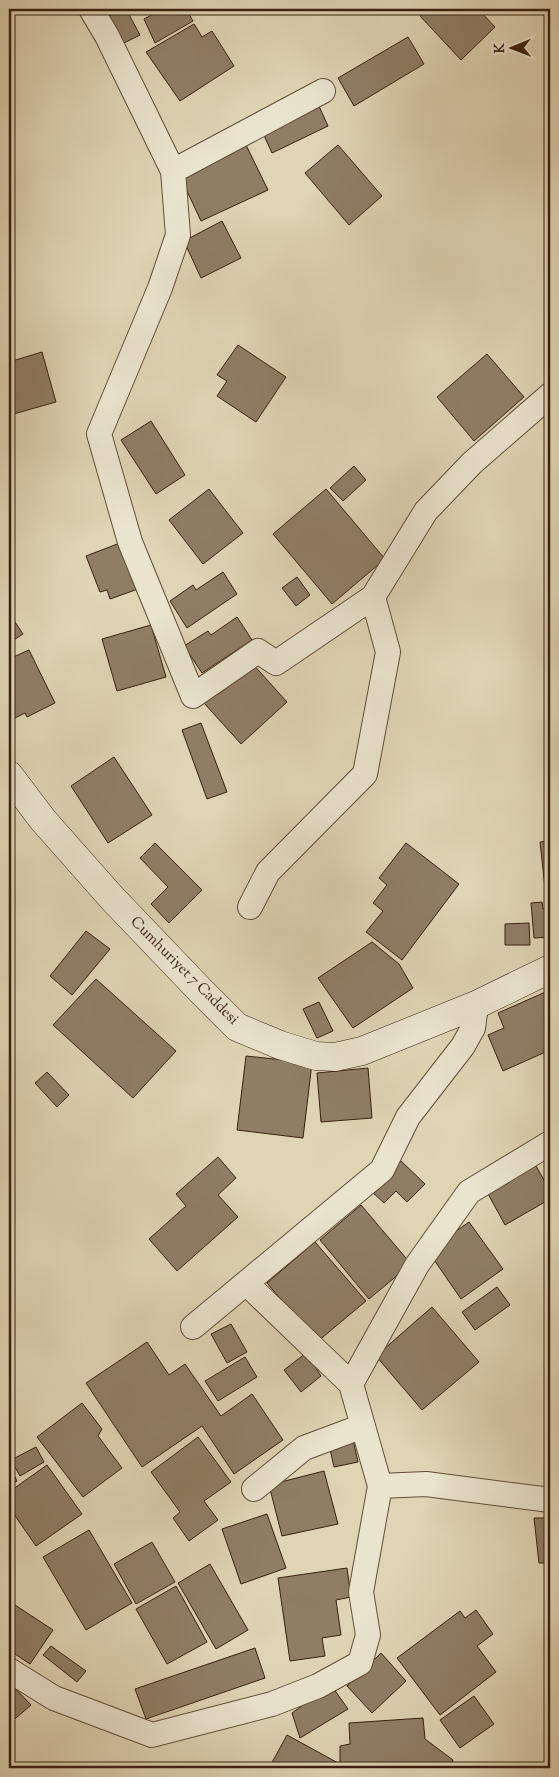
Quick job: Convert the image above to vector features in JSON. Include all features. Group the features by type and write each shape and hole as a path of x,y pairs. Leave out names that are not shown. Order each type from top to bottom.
{"main road":[{"name":"Cumhuriyet 7 Caddesi","path":"9,775 43,820 112,898 238,1026 289,1048 316,1056 335,1057 362,1051 476,1005 550,969"}],"street":[{"path":"91,9 107,36 144,116 173,171 178,235 160,288 99,434 130,542 193,696 258,651 276,663 372,597 426,511 472,463 550,394"},
{"path":"173,171 323,92"},
{"path":"250,907 268,872 365,774 388,652 372,597"},
{"path":"193,1327 382,1170 408,1117 464,1046 473,1028 476,1005"},
{"path":"351,1384 417,1265 469,1192 550,1143"},
{"path":"9,1670 54,1698 152,1735 272,1704 318,1686 360,1663 368,1635 361,1592 380,1486 351,1384 246,1283"},
{"path":"254,1490 304,1448 363,1426"},
{"path":"380,1486 426,1484 550,1500"}],"building":[{"path":"126,9 140,35 118,46 103,19"},
{"path":"163,9 186,9 193,21 155,43 144,19"},
{"path":"428,9 478,9 495,27 461,60 420,16"},
{"path":"194,24 202,37 212,31 234,66 180,101 146,52"},
{"path":"408,37 424,64 354,106 338,78"},
{"path":"318,104 328,126 272,153 262,131"},
{"path":"246,145 268,190 201,221 180,176"},
{"path":"338,145 382,196 349,225 305,173"},
{"path":"222,221 241,258 201,278 184,241"},
{"path":"238,345 286,377 256,422 217,396 227,381 217,375"},
{"path":"42,352 56,402 10,415 9,362"},
{"path":"487,354 524,397 474,441 437,397"},
{"path":"151,421 185,475 156,494 121,440"},
{"path":"354,466 366,480 343,501 330,488"},
{"path":"209,489 243,533 203,564 169,520"},
{"path":"326,489 385,559 332,604 273,534"},
{"path":"120,543 138,589 110,599 107,590 100,592 86,556"},
{"path":"223,572 237,594 187,628 170,601 193,585 196,590"},
{"path":"297,577 310,595 296,606 282,588"},
{"path":"9,613 23,634 9,643"},
{"path":"237,617 252,640 202,673 184,646 208,631 211,635"},
{"path":"151,625 166,677 117,691 102,639"},
{"path":"29,650 55,703 27,717 25,713 9,721 9,659"},
{"path":"250,661 287,702 241,744 204,703"},
{"path":"201,723 227,792 207,799 182,730"},
{"path":"114,757 152,815 108,843 71,786"},
{"path":"550,841 550,897 546,897 540,842"},
{"path":"155,843 202,890 169,923 151,904 168,887 140,858"},
{"path":"406,843 459,884 402,960 366,932 383,911 373,903 387,885 379,878"},
{"path":"542,902 543,909 550,909 550,937 534,938 531,903"},
{"path":"529,923 530,945 505,945 505,924"},
{"path":"86,931 110,949 72,995 50,976"},
{"path":"372,942 399,964 413,988 353,1028 318,978"},
{"path":"96,979 176,1051 133,1098 53,1025"},
{"path":"550,990 550,1050 503,1071 488,1035 504,1028 498,1013"},
{"path":"319,1002 333,1031 317,1038 303,1009"},
{"path":"246,1056 312,1063 303,1138 237,1130"},
{"path":"368,1068 372,1118 321,1122 317,1073"},
{"path":"47,1072 69,1095 57,1107 35,1083"},
{"path":"218,1157 236,1178 218,1195 238,1217 177,1271 149,1239 186,1206 176,1194"},
{"path":"400,1160 425,1184 407,1202 396,1191 384,1203 370,1190"},
{"path":"535,1164 550,1191 550,1199 505,1225 487,1192"},
{"path":"361,1205 411,1264 369,1299 320,1240"},
{"path":"469,1222 503,1269 461,1299 428,1251"},
{"path":"315,1242 366,1301 317,1342 267,1283"},
{"path":"497,1287 510,1305 475,1330 462,1312"},
{"path":"432,1307 479,1362 422,1410 376,1356"},
{"path":"231,1324 247,1352 227,1363 211,1334"},
{"path":"147,1342 169,1375 185,1364 221,1416 252,1394 283,1440 234,1474 202,1426 142,1467 86,1383"},
{"path":"306,1353 321,1376 301,1392 284,1370"},
{"path":"245,1357 257,1377 218,1401 205,1381"},
{"path":"82,1403 102,1429 98,1436 122,1468 83,1497 37,1437"},
{"path":"198,1437 231,1482 204,1501 218,1520 189,1541 173,1518 180,1512 151,1472"},
{"path":"353,1440 358,1462 334,1467 329,1445"},
{"path":"36,1447 44,1462 20,1476 11,1460"},
{"path":"9,1465 17,1481 9,1486"},
{"path":"47,1465 82,1514 36,1546 9,1507 9,1492"},
{"path":"324,1471 338,1524 282,1536 269,1485"},
{"path":"267,1514 286,1568 241,1584 222,1529"},
{"path":"534,1518 550,1518 550,1563 539,1563"},
{"path":"89,1530 132,1603 86,1630 43,1557"},
{"path":"152,1542 175,1582 136,1604 114,1564"},
{"path":"210,1564 248,1630 216,1649 178,1583"},
{"path":"347,1568 351,1597 336,1600 341,1635 322,1638 325,1656 290,1661 278,1578"},
{"path":"176,1586 207,1642 167,1664 136,1609"},
{"path":"9,1601 53,1630 30,1664 9,1650"},
{"path":"476,1610 493,1634 477,1646 496,1672 440,1715 397,1658 460,1611 465,1618"},
{"path":"51,1646 86,1671 77,1682 43,1655"},
{"path":"255,1648 265,1678 146,1719 135,1689"},
{"path":"381,1653 406,1681 372,1713 347,1686"},
{"path":"9,1682 31,1705 9,1724"},
{"path":"331,1685 348,1709 300,1738 292,1713"},
{"path":"474,1696 494,1724 460,1748 440,1720"},
{"path":"423,1718 425,1739 453,1760 449,1768 340,1767 340,1746 350,1744 349,1723"},
{"path":"287,1735 340,1764 338,1768 269,1768"}]}
